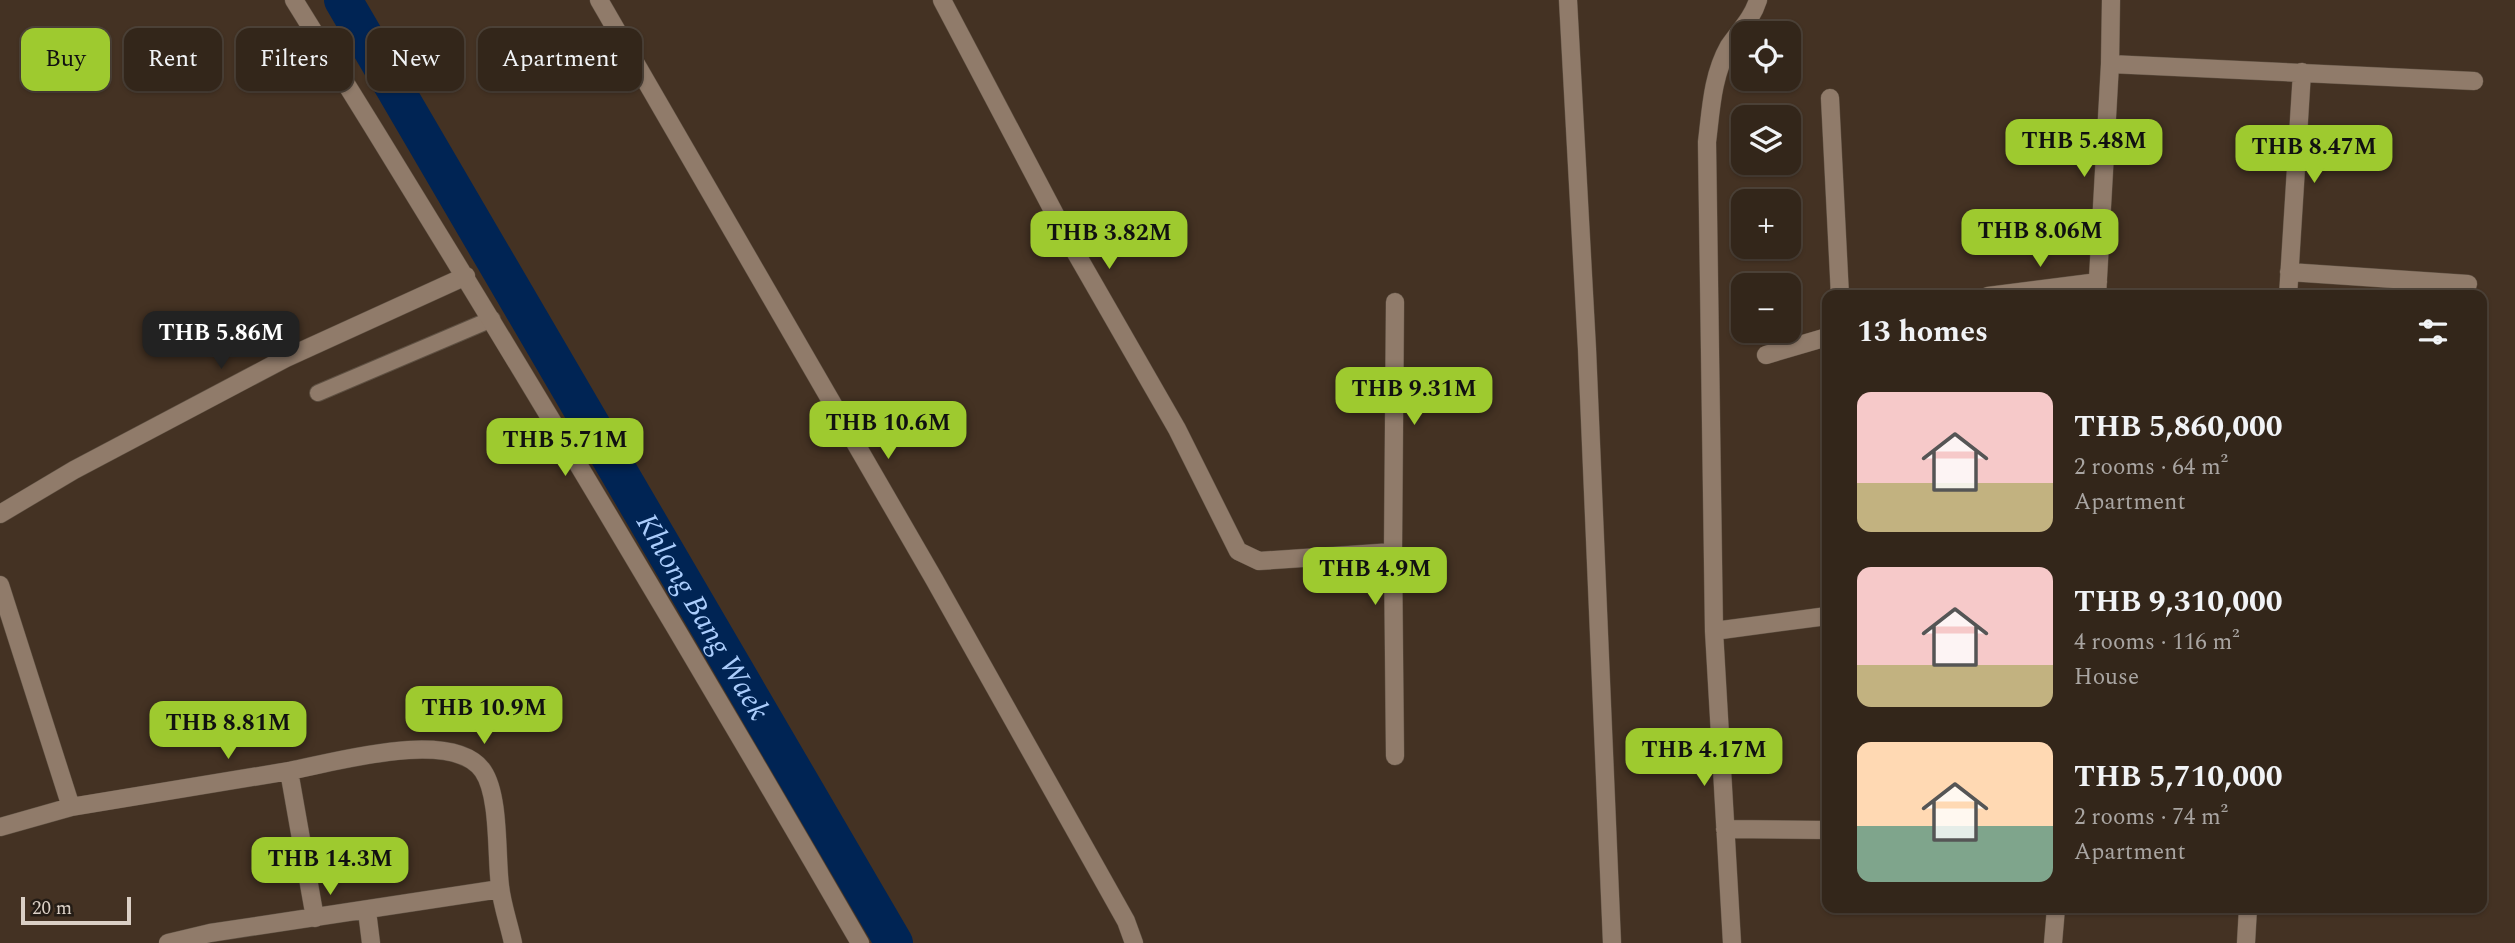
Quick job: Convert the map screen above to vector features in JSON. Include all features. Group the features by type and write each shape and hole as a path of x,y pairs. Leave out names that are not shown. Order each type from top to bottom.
{"street":[{"path":"293,0 492,319 682,636 860,943"},
{"path":"599,0 934,579 1126,921 1134,943"},
{"path":"942,0 1069,241 1177,429 1238,551 1259,561 1393,552"},
{"path":"1568,0 1587,349 1612,943"},
{"path":"1732,943 1714,631 1707,142 1714,82 1729,47 1753,17 1758,0"},
{"path":"2097,289 2111,0"},
{"path":"2110,64 2474,80"},
{"path":"2288,290 2302,72"},
{"path":"1830,98 1840,290"},
{"path":"2289,272 2468,284"},
{"path":"0,514 74,470 286,358 466,276"},
{"path":"1395,302 1395,756"},
{"path":"1766,355 1822,338"},
{"path":"0,585 71,807"},
{"path":"1714,631 1822,617"},
{"path":"0,827 71,807 407,749 461,753 482,770 491,792 500,889 513,943"},
{"path":"289,771 315,918"},
{"path":"1725,830 1822,830"},
{"path":"168,943 210,933 500,889"},
{"path":"367,911 371,943"},
{"path":"2053,943 2056,913"},
{"path":"2246,943 2248,913"}],"lane":[{"path":"318,393 492,319"}],"waterway":[{"name":"Khlong Bang Waek","path":"343,0 894,943"}]}
